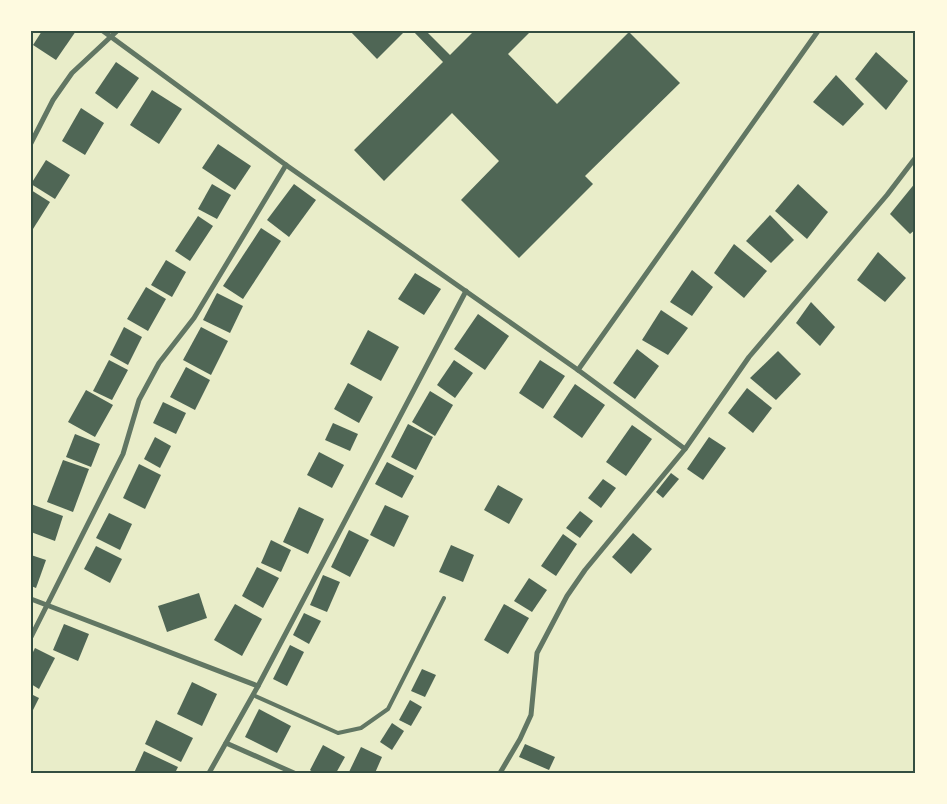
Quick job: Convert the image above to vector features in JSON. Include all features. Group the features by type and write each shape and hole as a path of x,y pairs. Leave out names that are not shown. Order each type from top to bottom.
{"street":[{"path":"103,31 286,165 578,370 686,449"},
{"path":"31,143 53,100 72,73 117,31"},
{"path":"578,370 818,31"},
{"path":"500,773 532,715 537,652 567,596 585,570 686,449 749,357 887,195 916,157"},
{"path":"31,637 123,454 140,400 159,363 194,318 286,165"},
{"path":"209,773 258,686 466,291"},
{"path":"31,599 258,686"},
{"path":"226,743 294,773"}],"lane":[{"path":"253,695 338,733 361,728 388,710 444,598"}],"building":[{"path":"42,31 76,31 56,60 33,45"},
{"path":"350,31 405,31 377,59"},
{"path":"413,31 426,31 450,55 474,31 531,31 508,54 557,104 629,32 680,83 585,176 593,184 519,258 461,200 499,161 452,113 384,181 354,150 443,62"},
{"path":"876,52 908,81 886,110 855,79"},
{"path":"116,62 139,78 117,109 95,93"},
{"path":"836,75 864,104 843,126 813,102"},
{"path":"152,90 182,109 159,144 130,125"},
{"path":"81,108 104,123 85,155 62,141"},
{"path":"218,144 251,166 235,190 202,168"},
{"path":"46,160 70,175 55,199 31,184"},
{"path":"916,182 916,229 910,234 890,214"},
{"path":"212,184 231,195 217,219 198,209"},
{"path":"294,184 316,200 289,237 267,220"},
{"path":"798,184 828,212 807,239 775,211"},
{"path":"31,190 50,202 33,229 31,227"},
{"path":"770,215 794,240 771,263 746,241"},
{"path":"198,216 213,226 190,261 175,251"},
{"path":"261,228 281,241 243,299 223,286"},
{"path":"734,244 767,271 744,298 714,273"},
{"path":"878,252 906,278 885,302 857,280"},
{"path":"166,260 186,272 172,297 151,285"},
{"path":"692,270 713,287 692,316 670,302"},
{"path":"415,273 441,289 424,315 398,299"},
{"path":"146,287 166,299 148,331 127,319"},
{"path":"217,293 243,306 230,333 203,320"},
{"path":"811,302 835,327 820,346 796,323"},
{"path":"661,310 688,328 668,355 642,340"},
{"path":"478,314 509,336 485,370 454,349"},
{"path":"124,327 142,337 128,365 110,355"},
{"path":"201,327 228,341 211,375 183,360"},
{"path":"368,330 399,347 381,381 350,364"},
{"path":"637,349 659,366 635,399 613,383"},
{"path":"778,351 801,374 776,400 750,378"},
{"path":"109,360 128,370 112,400 93,391"},
{"path":"454,360 473,373 455,398 437,385"},
{"path":"540,360 565,376 543,409 519,393"},
{"path":"186,367 210,380 195,410 170,397"},
{"path":"348,383 373,397 359,423 334,409"},
{"path":"575,384 605,405 582,438 553,417"},
{"path":"747,388 772,408 753,433 728,413"},
{"path":"86,390 113,405 95,437 68,422"},
{"path":"430,391 453,405 435,436 412,422"},
{"path":"163,402 186,413 176,434 153,423"},
{"path":"333,423 358,434 350,451 325,440"},
{"path":"408,424 433,437 416,470 391,457"},
{"path":"632,425 652,439 626,476 606,462"},
{"path":"75,434 100,444 91,467 66,457"},
{"path":"155,437 171,446 160,468 144,459"},
{"path":"709,437 726,448 703,480 687,469"},
{"path":"319,452 344,465 332,488 307,475"},
{"path":"63,460 89,469 73,512 47,502"},
{"path":"387,462 414,476 402,498 375,484"},
{"path":"139,464 161,475 145,509 123,498"},
{"path":"671,473 679,479 663,498 656,492"},
{"path":"603,479 616,488 601,508 588,498"},
{"path":"498,485 523,499 509,524 484,510"},
{"path":"31,504 63,516 55,541 31,532"},
{"path":"385,505 409,516 394,547 370,535"},
{"path":"299,507 324,519 308,554 283,542"},
{"path":"580,511 593,521 580,538 566,528"},
{"path":"109,513 132,524 120,550 96,538"},
{"path":"349,530 369,540 350,577 331,567"},
{"path":"633,533 652,549 631,574 612,557"},
{"path":"563,534 577,544 556,576 541,566"},
{"path":"271,540 291,550 281,572 261,563"},
{"path":"451,545 474,555 463,582 439,572"},
{"path":"96,546 122,559 110,583 84,569"},
{"path":"31,555 46,560 36,588 31,586"},
{"path":"257,567 279,578 263,608 242,596"},
{"path":"323,575 340,582 327,612 310,605"},
{"path":"529,578 547,590 532,612 514,601"},
{"path":"199,593 207,618 167,632 158,606"},
{"path":"235,604 262,619 242,656 214,640"},
{"path":"504,604 529,618 508,654 484,640"},
{"path":"304,613 321,621 309,644 293,635"},
{"path":"64,624 89,634 78,661 53,650"},
{"path":"290,645 304,652 287,686 273,679"},
{"path":"35,648 55,658 39,689 31,684 31,656"},
{"path":"422,669 436,675 425,697 411,691"},
{"path":"192,682 217,694 202,726 177,714"},
{"path":"31,694 39,698 31,714"},
{"path":"410,700 422,707 411,726 399,720"},
{"path":"259,709 291,726 277,753 245,737"},
{"path":"156,720 193,738 181,762 145,744"},
{"path":"392,723 404,731 392,750 380,742"},
{"path":"525,744 555,757 549,770 519,757"},
{"path":"323,745 345,757 336,773 314,773 310,770"},
{"path":"361,747 382,757 375,773 349,772"},
{"path":"144,751 178,767 175,773 134,773"}]}
